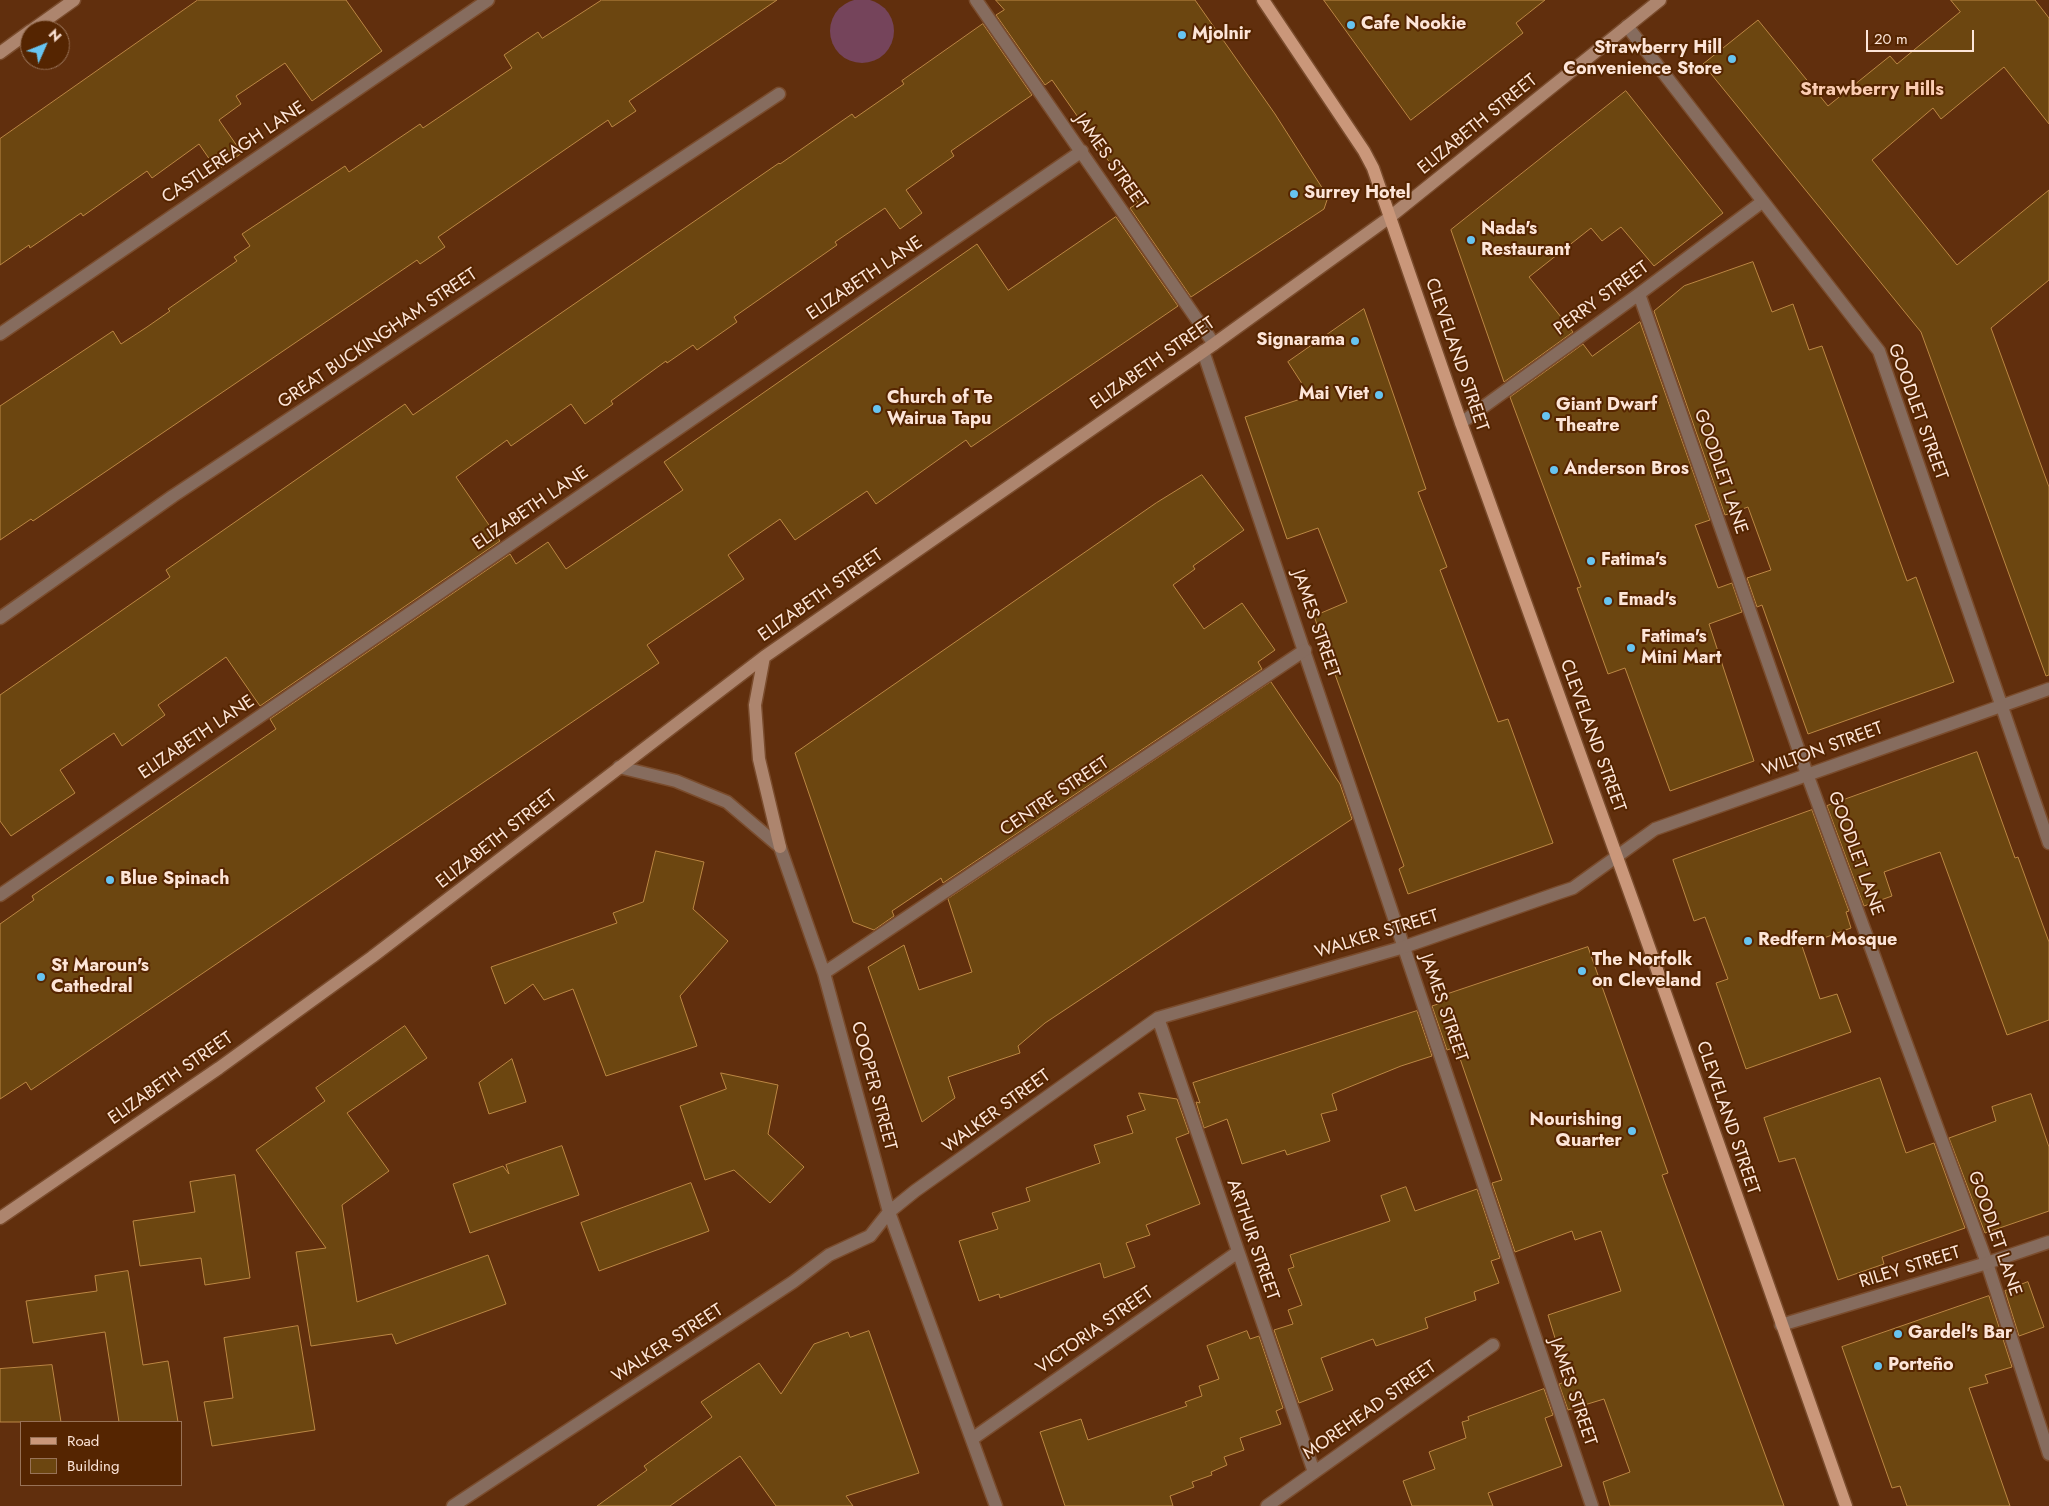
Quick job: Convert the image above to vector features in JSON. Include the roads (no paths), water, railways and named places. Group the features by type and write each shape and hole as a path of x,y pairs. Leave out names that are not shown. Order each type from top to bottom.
{"main road":[{"path":"46,20 74,0"},
{"name":"CLEVELAND STREET","path":"1262,0 1364,151 1373,168 1460,423 1636,910 1846,1506"},
{"name":"ELIZABETH STREET","path":"0,1218 219,1068 372,957 764,657 1208,348 1390,217 1660,0"},
{"path":"0,53 20,39"},
{"path":"764,657 755,705 759,759 780,847"}],"street":[{"name":"CASTLEREAGH LANE","path":"0,334 488,0"},
{"name":"JAMES STREET","path":"976,0 1082,151 1208,348 1305,650 1592,1506"},
{"name":"GOODLET STREET","path":"1627,26 1879,350 2049,843"},
{"name":"GREAT BUCKINGHAM STREET","path":"0,618 173,496 779,94"},
{"name":"ELIZABETH LANE","path":"0,895 1082,151"},
{"name":"PERRY STREET","path":"1460,423 1639,294 1762,202"},
{"name":"GOODLET LANE","path":"1639,294 1807,774 1987,1263 2049,1454"},
{"name":"CENTRE STREET","path":"824,973 1305,650"},
{"name":"WILTON STREET","path":"1616,858 1655,829 2049,689"},
{"path":"620,767 676,780 727,802 780,847"},
{"name":"COOPER STREET","path":"780,847 824,973 889,1212 996,1506"},
{"name":"WALKER STREET","path":"453,1506 793,1282 829,1256 870,1236 889,1212 915,1191 1158,1018 1404,947 1573,888 1616,858"},
{"name":"ARTHUR STREET","path":"1158,1018 1314,1472"},
{"name":"RILEY STREET","path":"1782,1325 1987,1263 2049,1242"},
{"name":"VICTORIA STREET","path":"972,1439 1238,1252"},
{"name":"MOREHEAD STREET","path":"1267,1506 1493,1345"}],"place":[{"name":"Cafe Nookie","path":"1351,25"},
{"name":"Mjolnir","path":"1182,35"},
{"name":"Strawberry Hill Convenience Store","path":"1732,59"},
{"name":"Surrey Hotel","path":"1294,194"},
{"name":"Nada's Restaurant","path":"1471,240"},
{"name":"Signarama","path":"1355,341"},
{"name":"Mai Viet","path":"1379,395"},
{"name":"Church of Te Wairua Tapu","path":"877,409"},
{"name":"Giant Dwarf Theatre","path":"1546,416"},
{"name":"Anderson Bros","path":"1554,470"},
{"name":"Fatima's","path":"1591,561"},
{"name":"Emad's","path":"1608,601"},
{"name":"Fatima's Mini Mart","path":"1631,648"},
{"name":"Blue Spinach","path":"110,880"},
{"name":"Redfern Mosque","path":"1748,941"},
{"name":"The Norfolk on Cleveland","path":"1582,971"},
{"name":"St Maroun's Cathedral","path":"41,977"},
{"name":"Nourishing Quarter","path":"1632,1131"},
{"name":"Gardel's Bar","path":"1898,1334"},
{"name":"Porteño","path":"1878,1366"}],"district":[{"name":"Strawberry Hills","path":"1872,90"}]}
